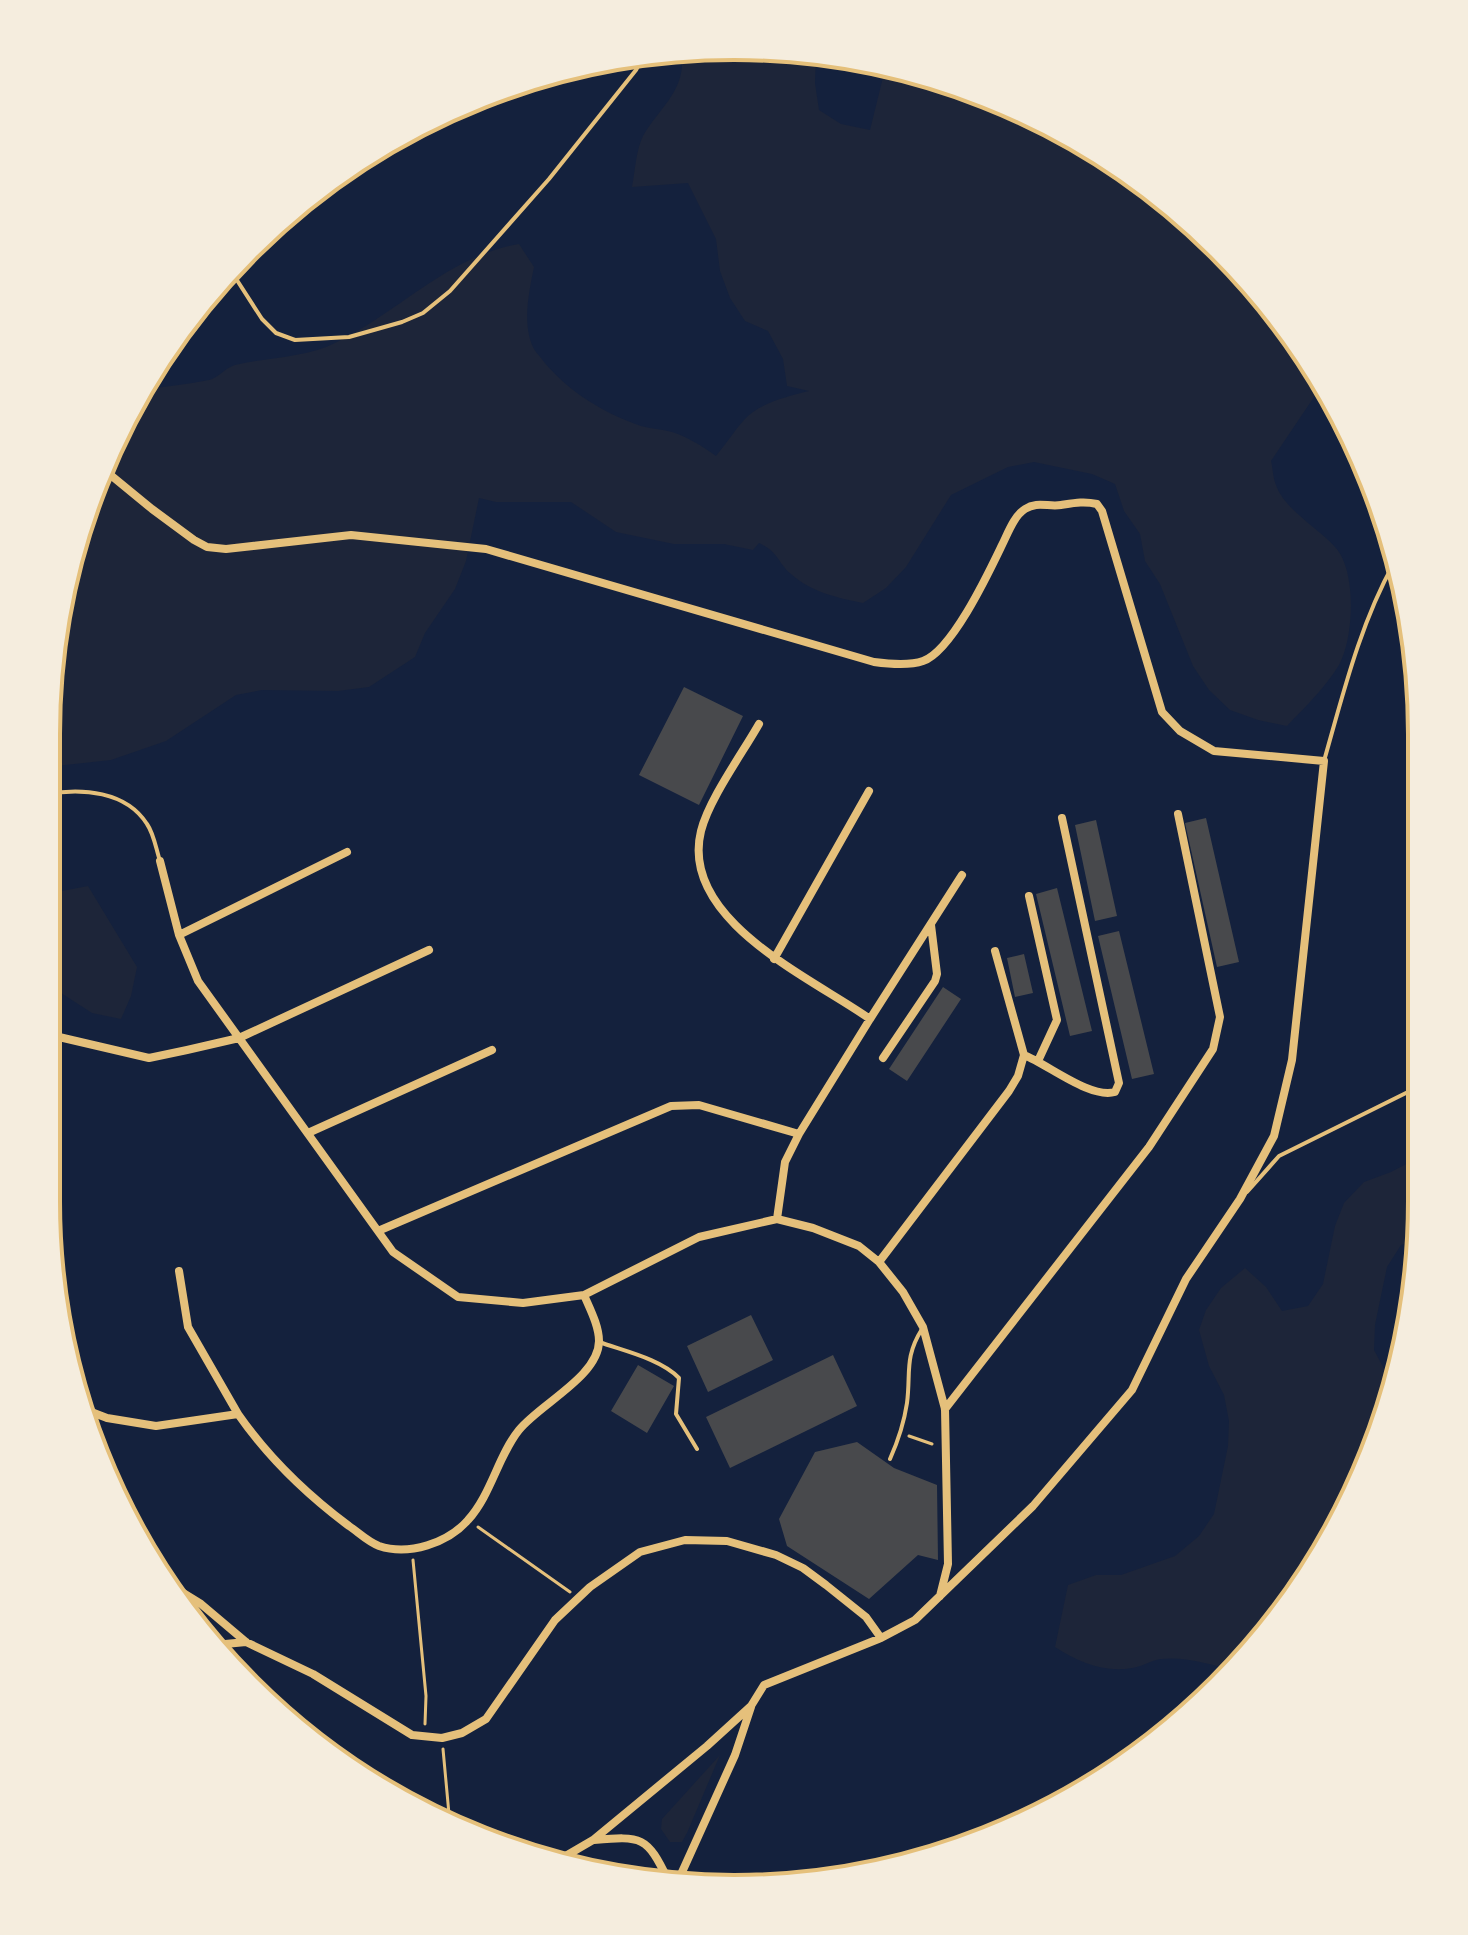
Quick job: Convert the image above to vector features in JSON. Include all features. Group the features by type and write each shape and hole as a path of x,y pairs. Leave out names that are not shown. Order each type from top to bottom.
{"street":[{"path":"111,476 152,509 207,547 226,549 351,535 486,549 874,662 892,664 925,661 936,652 975,599 1023,509 1040,503 1055,506 1086,501 1097,504 1102,511 1162,712 1180,731 1214,751 1324,761 1292,1060 1274,1136 1240,1199 1186,1279 1132,1390 1033,1506 915,1620 881,1638 764,1685 751,1706 735,1755 682,1873"},
{"path":"759,724 706,816 700,834 703,876 721,909 774,959 870,1019"},
{"path":"774,959 869,791"},
{"path":"945,1409 1149,1147 1213,1049 1220,1017 1178,814"},
{"path":"1024,1055 1091,1091 1115,1092 1119,1083 1062,818"},
{"path":"179,935 347,852"},
{"path":"160,861 179,935 198,981 393,1252 458,1297 523,1303 584,1295 699,1237 777,1219 813,1228 859,1246 879,1262 903,1292 923,1327 945,1409 948,1564 939,1597"},
{"path":"777,1219 785,1162 799,1134 962,875"},
{"path":"1029,896 1057,1020 1038,1061"},
{"path":"883,1058 935,981 937,974 931,924"},
{"path":"60,1037 149,1058 239,1038 429,950"},
{"path":"879,1262 1018,1076 1024,1055 995,951"},
{"path":"308,1133 492,1050"},
{"path":"378,1231 671,1106 699,1105 799,1134"},
{"path":"179,1271 188,1327 238,1414 261,1446 321,1505 379,1546 412,1548 440,1542 468,1520 519,1430 581,1377 593,1360 599,1342 584,1295"},
{"path":"95,1413 156,1426 238,1414"},
{"path":"189,1597 246,1642 313,1674 412,1735 442,1738 462,1733 486,1719 555,1620 579,1598 640,1552 685,1540 727,1541 776,1555 803,1568 866,1617 881,1638"},
{"path":"226,1644 246,1642"},
{"path":"569,1854 593,1840 751,1706"},
{"path":"593,1840 629,1837 644,1843 656,1855 664,1871"}],"lane":[{"path":"237,280 262,319 276,333 295,340 349,337 423,313 450,291 549,179 637,67"},
{"path":"1324,761 1376,595 1388,573"},
{"path":"60,792 95,792 123,801 147,824 160,861"},
{"path":"1240,1199 1279,1156 1408,1092"},
{"path":"890,1459 901,1433 907,1402 910,1348 923,1327"},
{"path":"599,1342 642,1358 679,1378 676,1414 697,1449"}],"path":[{"path":"901,1433 947,1449"},
{"path":"468,1520 579,1598"},
{"path":"412,1548 426,1696 424,1736"},
{"path":"442,1738 449,1811"}],"shaded area":[{"path":"734,60 816,65 819,110 841,124 870,130 883,77 951,96 992,111 1071,150 1144,199 1211,257 1269,324 1316,394 1271,461 1280,494 1335,547 1342,558 1347,571 1351,604 1348,638 1339,665 1301,712 1287,726 1230,710 1209,690 1193,666 1160,584 1145,561 1140,534 1124,511 1115,484 1092,474 1034,462 1008,467 951,495 906,567 886,588 863,603 807,585 786,570 770,550 759,543 753,550 724,544 674,544 616,532 571,502 496,502 479,498 466,561 455,589 425,633 415,657 369,687 338,691 262,690 236,695 166,741 111,760 60,766 61,690 73,603 83,560 111,476 156,388 209,380 235,365 325,347 360,330 469,260 519,244 534,267 527,318 534,349 565,383 588,401 614,415 641,426 678,434 716,456 750,414 775,401 809,391 787,386 783,359 768,331 745,321 730,298 720,271 716,239 688,183 632,187 643,136 677,87 682,64"},
{"path":"88,886 137,967 131,996 121,1019 92,1013 60,992 62,891"},
{"path":"1408,1163 1407,1243 1401,1245 1387,1267 1375,1325 1374,1350 1385,1375 1357,1459 1338,1499 1318,1538 1269,1611 1221,1667 1170,1658 1136,1667 1101,1668 1082,1662 1055,1647 1068,1585 1096,1575 1121,1575 1175,1556 1199,1536 1214,1514 1228,1446 1229,1421 1224,1395 1209,1366 1199,1330 1206,1310 1221,1288 1245,1268 1266,1287 1282,1311 1308,1306 1323,1284 1335,1226 1344,1203 1364,1182"},
{"path":"720,1755 682,1842 670,1842 661,1829 662,1819"}],"building":[{"path":"684,687 743,716 699,805 639,775"},
{"path":"1206,818 1239,962 1217,967 1185,823"},
{"path":"1096,820 1117,916 1095,921 1075,825"},
{"path":"1057,888 1092,1031 1070,1036 1036,894"},
{"path":"1119,931 1154,1074 1132,1079 1098,936"},
{"path":"1024,954 1033,993 1015,997 1007,958"},
{"path":"943,987 961,999 907,1081 889,1069"},
{"path":"751,1315 773,1360 708,1392 687,1346"},
{"path":"833,1355 857,1406 730,1468 706,1417"},
{"path":"638,1365 674,1386 647,1433 611,1411"},
{"path":"857,1442 894,1468 937,1485 938,1560 918,1555 869,1599 787,1546 779,1519 815,1452"}]}
